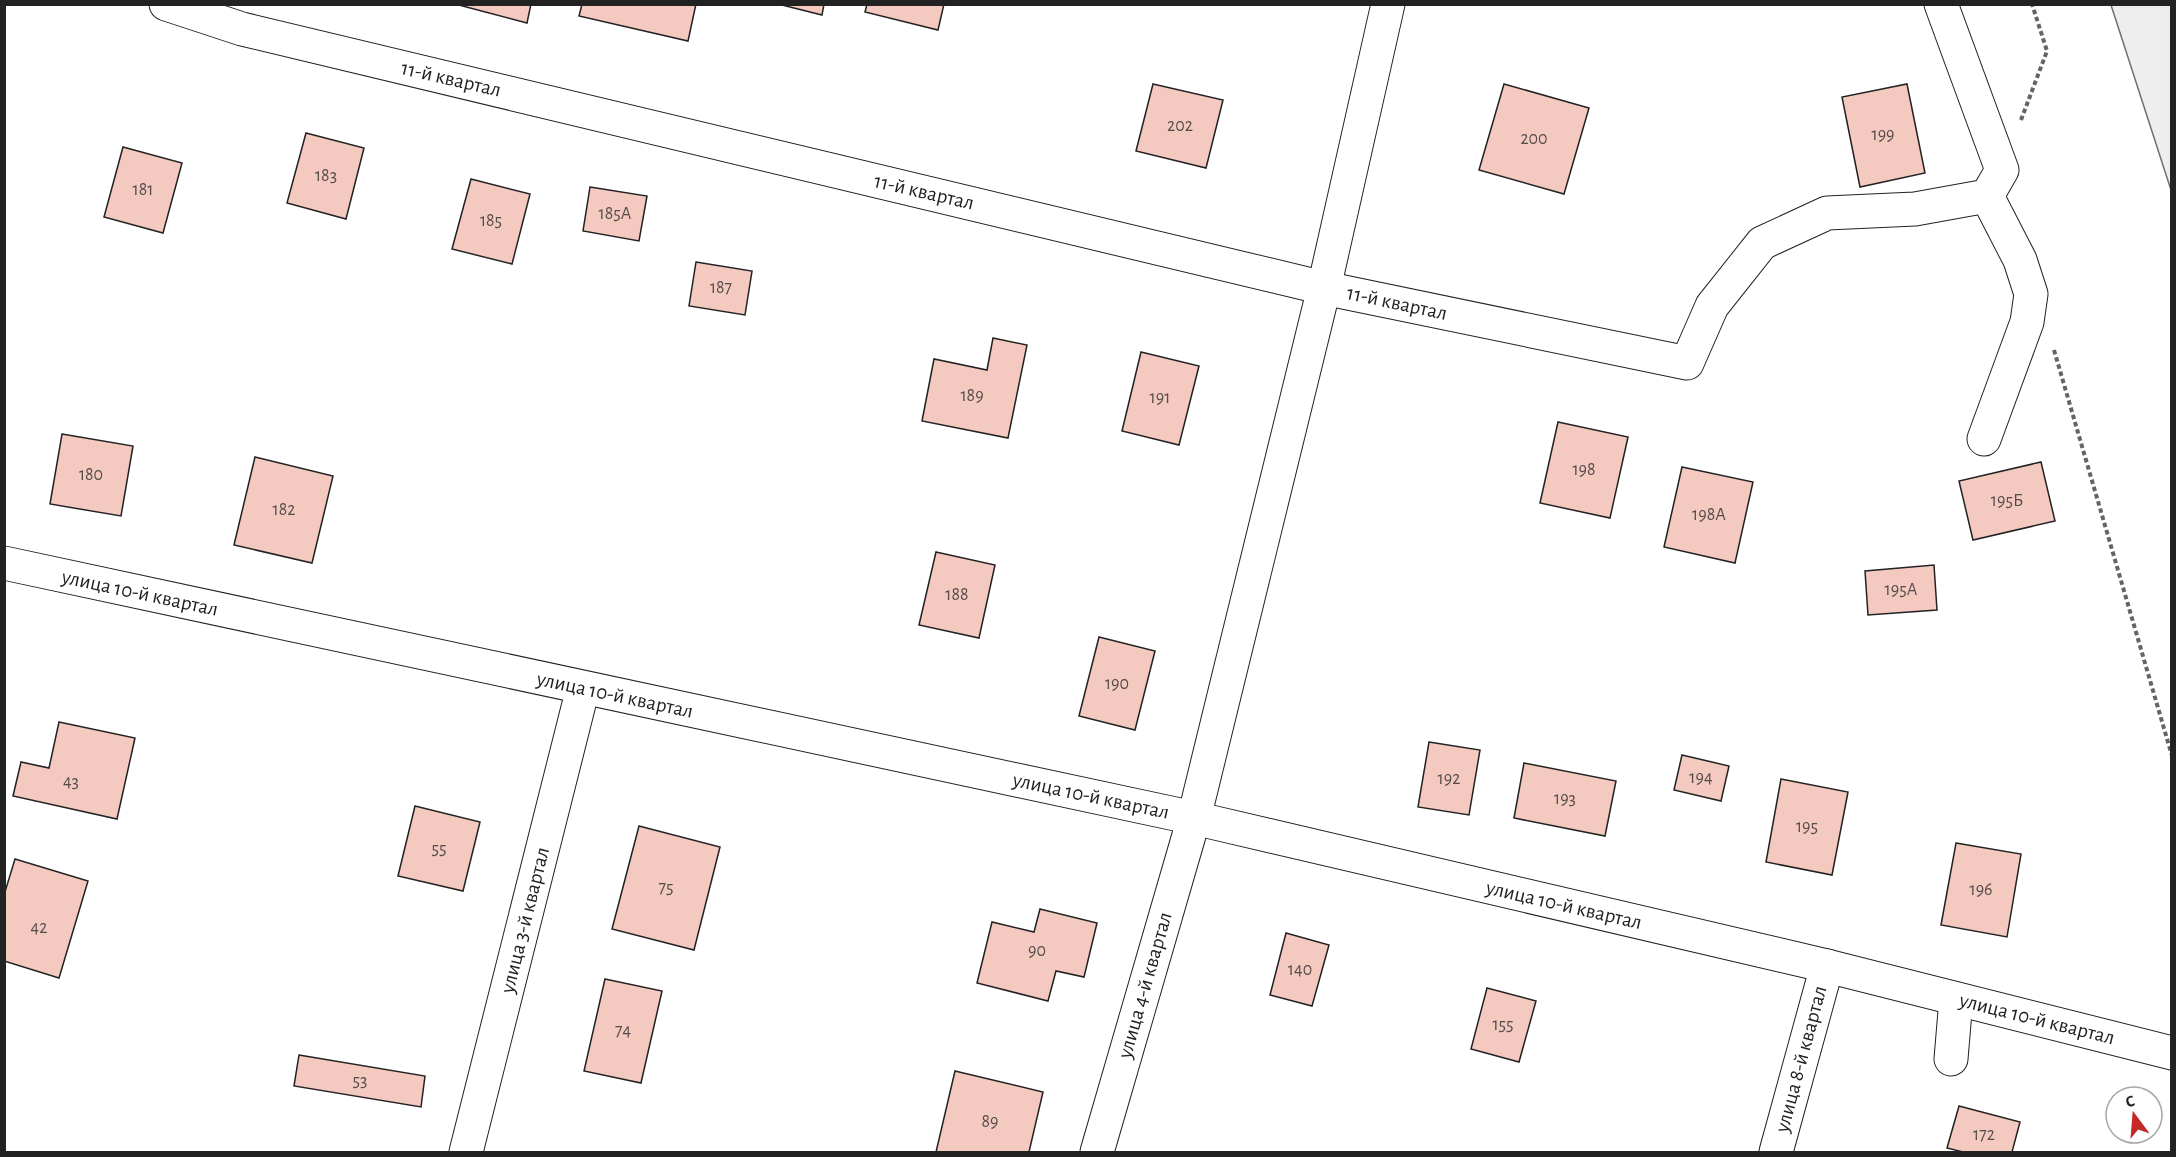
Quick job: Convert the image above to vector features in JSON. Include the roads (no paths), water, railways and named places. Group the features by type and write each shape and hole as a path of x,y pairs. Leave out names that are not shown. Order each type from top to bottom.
{"street":[{"name":"11-й квартал","path":"166,4 253,32 1324,288 1687,363 1712,306 1762,243 1827,213 1915,209 1995,183"},
{"name":"улица 4-й квартал","path":"1097,1152 1194,818 1324,288 1388,4"},
{"path":"1941,4 2031,294 2027,322 1984,439"},
{"name":"улица 10-й квартал","path":"4,563 1194,818 1827,966 2172,1053"},
{"name":"улица 3-й квартал","path":"466,1152 583,688"},
{"name":"улица 8-й квартал","path":"1776,1152 1827,966"},
{"path":"1951,1059 1956,999"}]}
